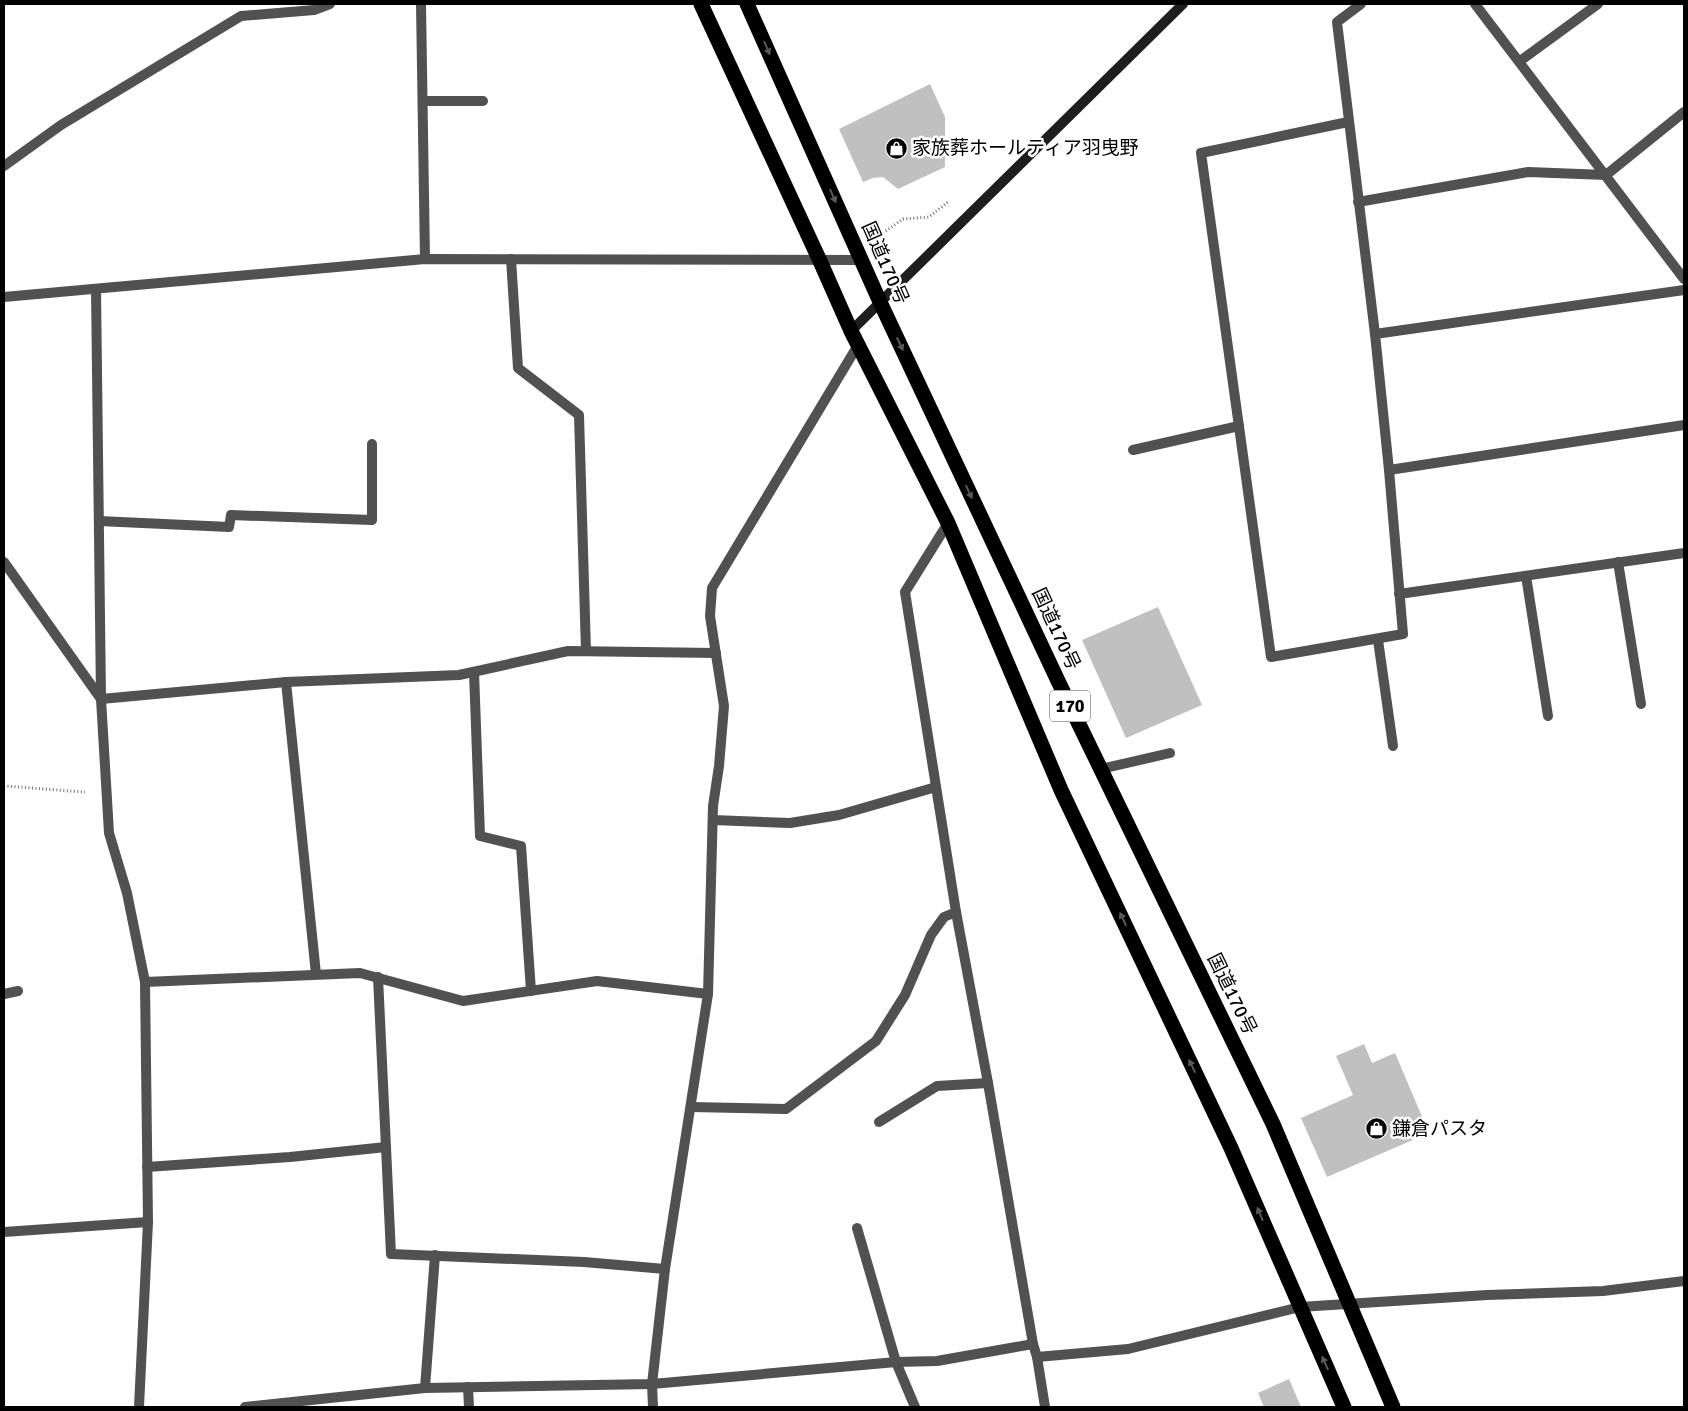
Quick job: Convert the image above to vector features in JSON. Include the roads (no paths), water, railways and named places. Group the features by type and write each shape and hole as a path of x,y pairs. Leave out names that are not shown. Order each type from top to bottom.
{"highway":[{"name":"170","path":"701,4 851,331 948,522 1061,790 1231,1148 1344,1407"},
{"name":"国道170号","path":"747,4 880,302 1058,683 1273,1124 1351,1304 1393,1407"}],"street":[{"path":"4,166 62,126 241,16 314,10 330,4"},
{"path":"421,4 424,259"},
{"path":"851,331 1183,4"},
{"path":"1348,122 1201,153 1271,657 1378,640 1403,634 1375,334 1337,22 1361,4"},
{"path":"1475,4 1684,279"},
{"path":"1520,61 1598,4"},
{"path":"423,101 483,101"},
{"path":"1358,202 1528,172 1606,175 1684,112"},
{"path":"4,297 424,259 862,260"},
{"path":"511,259 518,368 579,415 586,651"},
{"path":"96,289 101,699 109,833 127,893 145,982 148,1222 139,1407"},
{"path":"1375,334 1684,290"},
{"path":"653,1407 652,1384 665,1269 708,994 713,806 719,766 724,706 710,616 712,588 858,345"},
{"path":"1134,450 1238,426"},
{"path":"1389,470 1684,426"},
{"path":"99,522 230,527 231,515 372,520 372,444"},
{"path":"948,522 905,592 956,912 1033,1344 1046,1407"},
{"path":"1400,594 1684,553"},
{"path":"4,562 101,699"},
{"path":"1618,562 1641,704"},
{"path":"1526,576 1548,716"},
{"path":"1378,640 1393,746"},
{"path":"101,699 286,682 459,675 568,651 716,653"},
{"path":"474,672 480,836 521,846 531,991"},
{"path":"286,682 316,974"},
{"path":"1101,769 1170,754"},
{"path":"713,820 790,823 839,815 936,787"},
{"path":"691,1106 786,1109 876,1041 905,995 931,935 944,917 956,912"},
{"path":"145,982 360,973 463,1001 598,981 708,994"},
{"path":"378,977 391,1254 584,1262 665,1269"},
{"path":"4,994 18,991"},
{"path":"878,1122 937,1086 988,1084"},
{"path":"147,1166 290,1157 386,1147"},
{"path":"4,1232 148,1222"},
{"path":"857,1228 896,1362 915,1407"},
{"path":"424,1388 435,1256"},
{"path":"1037,1357 1128,1349 1300,1308 1487,1295 1603,1291 1684,1281"},
{"path":"244,1407 424,1388 652,1384 937,1360 1033,1344"},
{"path":"468,1387 469,1407"}],"place":[{"name":"家族葬ホールティア羽曳野","path":"896,148"},
{"name":"鎌倉パスタ","path":"1376,1129"}]}
